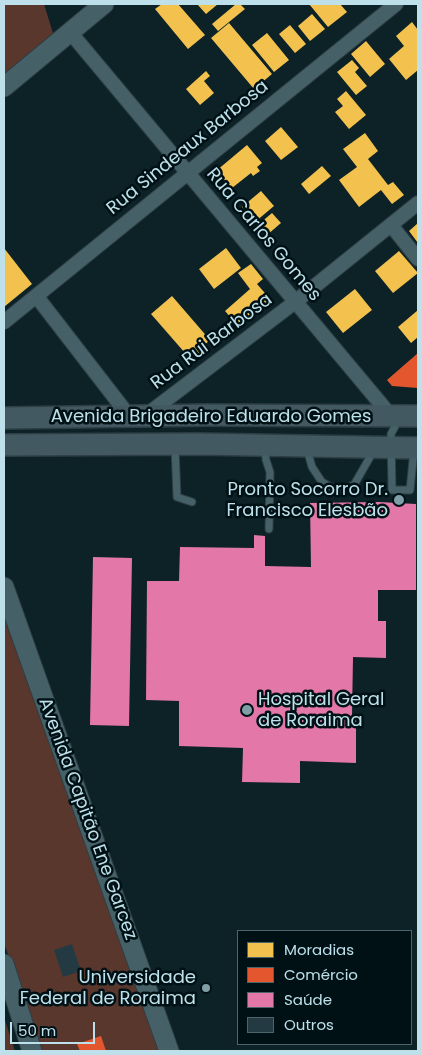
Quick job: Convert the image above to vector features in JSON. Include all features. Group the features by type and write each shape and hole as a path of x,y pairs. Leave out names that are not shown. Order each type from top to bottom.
{"main road":[{"name":"Avenida Brigadeiro Eduardo Gomes","path":"4,418 207,415 403,416"},
{"path":"198,444 222,439 227,431 224,421 207,415"},
{"path":"255,416 237,422 231,431 236,440 260,446"},
{"name":"Avenida Brigadeiro Eduardo Gomes","path":"4,445 198,444 416,448"}],"street":[{"path":"4,87 104,4"},
{"name":"Rua Sindeaux Barbosa","path":"4,322 396,4"},
{"name":"Rua Carlos Gomes","path":"70,32 295,302 403,416"},
{"name":"Rua Rui Barbosa","path":"137,416 295,302 418,203"},
{"path":"391,225 418,259"},
{"path":"37,297 82,353 137,416"},
{"name":"Avenida Capitão Ene Garcez","path":"4,588 169,1051"},
{"path":"4,964 32,1051"}],"lane":[{"path":"306,446 312,467 322,482 338,490 354,485 383,448 403,416"},
{"path":"175,444 177,497 192,502"},
{"path":"260,446 270,472 269,529"},
{"path":"383,448 392,490 410,490 416,448"}],"shaded area":[{"path":"4,4 44,4 56,43 4,87"},
{"path":"4,612 163,1051 41,1051 4,943"},
{"path":"4,1017 11,1039 15,1051 4,1051"}],"building: Moradias":[{"path":"162,4 178,4 205,35 188,49 155,9"},
{"path":"197,4 218,4 206,14"},
{"path":"236,4 240,4 245,9 218,31 212,24"},
{"path":"309,4 340,4 347,12 328,27"},
{"path":"312,14 325,29 310,41 298,26"},
{"path":"412,22 418,30 418,70 406,80 389,59 404,46 396,36"},
{"path":"229,23 272,74 254,89 211,38"},
{"path":"290,25 306,44 295,53 279,34"},
{"path":"267,33 289,60 274,72 252,45"},
{"path":"366,41 385,64 370,77 351,54"},
{"path":"352,60 359,68 355,72 367,86 356,95 337,72"},
{"path":"206,71 210,76 204,81 214,93 200,105 186,89"},
{"path":"346,91 366,115 349,129 335,112 343,106 337,99"},
{"path":"281,127 298,147 281,160 265,141"},
{"path":"365,133 378,151 368,159 388,185 393,182 404,195 392,204 381,190 359,207 339,180 357,167 343,149"},
{"path":"247,145 262,163 257,167 260,171 253,176 251,173 232,188 216,171"},
{"path":"322,166 331,176 309,194 301,184"},
{"path":"261,191 274,206 255,222 242,207"},
{"path":"272,213 281,223 267,235 259,224"},
{"path":"418,223 418,243 409,231"},
{"path":"4,248 32,284 4,307"},
{"path":"226,248 241,268 214,289 199,269"},
{"path":"399,251 418,273 393,293 375,271"},
{"path":"251,264 263,279 257,284 271,300 239,327 225,311 250,289 238,273"},
{"path":"355,289 372,310 343,333 326,312"},
{"path":"172,296 210,340 203,346 206,349 192,361 151,314"},
{"path":"418,310 418,337 411,343 398,327"}],"building: Comércio":[{"path":"418,353 418,388 392,386 387,380"},
{"path":"101,1036 106,1051 80,1051 77,1044"}],"building: Saúde":[{"path":"379,502 416,504 416,590 378,590 378,621 386,621 386,658 353,657 352,715 356,715 356,763 300,761 300,783 242,782 243,748 179,746 179,701 146,700 147,581 179,581 180,547 254,548 254,535 265,536 265,566 311,567 310,503"},
{"path":"93,557 132,558 129,726 90,725"}],"building: Outros":[{"path":"72,944 81,971 63,977 54,950"}],"place":[{"name":"Pronto Socorro Dr. Francisco Elesbão","path":"399,500"},
{"name":"Hospital Geral de Roraima","path":"247,710"},
{"name":"Universidade Federal de Roraima","path":"206,988"}]}
